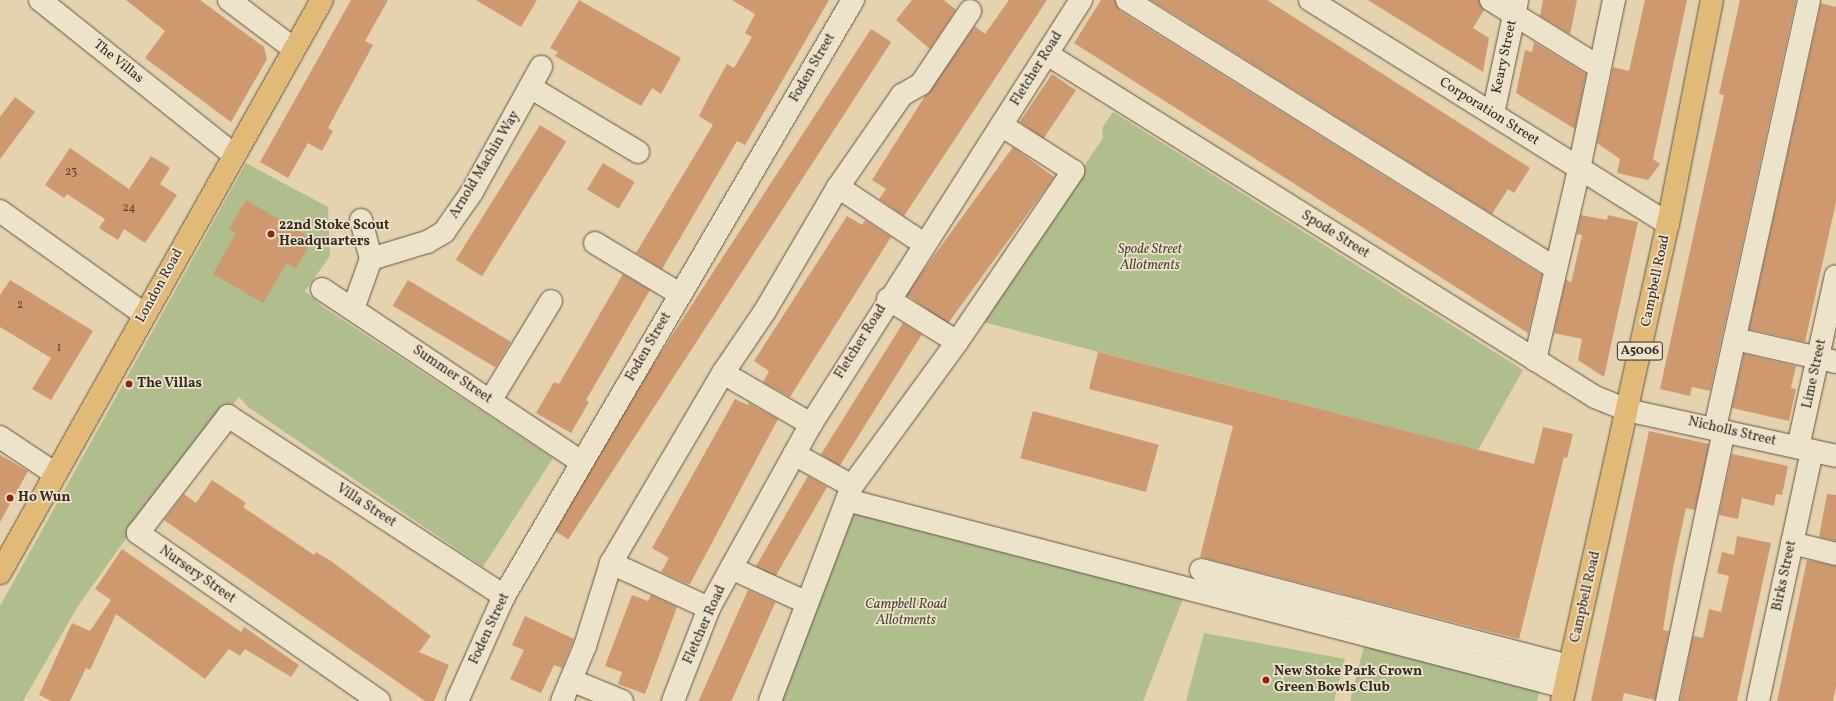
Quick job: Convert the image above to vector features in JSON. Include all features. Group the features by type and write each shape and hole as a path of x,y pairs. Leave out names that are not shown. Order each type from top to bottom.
{"main road":[{"name":"London Road","path":"0,573 233,154 322,0"},
{"name":"Campbell Road","path":"1564,694 1668,224 1712,0"}],"street":[{"name":"The Villas","path":"40,0 233,154"},
{"path":"229,0 294,50"},
{"name":"Foden Street","path":"457,701 504,596 854,0"},
{"name":"Fletcher Road","path":"675,700 709,608 811,424 888,299 1081,0"},
{"path":"1127,0 1555,268"},
{"path":"1491,0 1516,7 1599,67"},
{"path":"1535,360 1579,169 1614,0"},
{"path":"1667,701 1735,339 1809,0"},
{"name":"Corporation Street","path":"1319,2 1579,169 1668,224"},
{"name":"Keary Street","path":"1493,114 1516,7"},
{"path":"562,701 571,680 611,563 723,373 765,311 838,187 902,95 921,84 970,11"},
{"name":"Spode Street","path":"1046,54 1595,397 1627,410"},
{"name":"Arnold Machin Way","path":"371,259 427,242 444,232 472,192 541,67"},
{"path":"530,87 638,152"},
{"path":"770,701 849,493 956,342 1073,171 1001,125"},
{"path":"838,187 924,244"},
{"path":"0,211 145,314"},
{"path":"353,309 371,259 361,220"},
{"path":"595,243 680,294"},
{"name":"Lime Street","path":"1805,449 1827,360 1836,277"},
{"name":"Summer Street","path":"322,289 582,462"},
{"path":"888,299 956,342"},
{"path":"490,401 551,301"},
{"path":"1735,339 1827,360"},
{"path":"723,373 811,424"},
{"name":"Nicholls Street","path":"1627,410 1836,456"},
{"name":"Villa Street","path":"228,416 504,596"},
{"name":"Nursery Street","path":"228,416 138,533 379,701"},
{"path":"0,437 54,474"},
{"name":"Birks Street","path":"1758,701 1792,543 1805,449"},
{"path":"794,454 849,493 1564,694"},
{"path":"1792,543 1836,554"},
{"path":"611,563 709,608"},
{"path":"731,568 807,603"},
{"path":"1201,570 1570,666"},
{"path":"571,680 622,701"}],"green space":[{"name":"Spode Street Allotments","path":"1113,112 1523,370 1478,450 979,321 1103,138 1102,128"},
{"path":"246,163 328,207 330,256 305,291 323,307 553,458 483,567 248,407 239,397 122,544 78,606 23,701 0,701 0,606"},
{"name":"Campbell Road Allotments","path":"850,510 1186,591 1143,701 777,701"},
{"name":"New Stoke Park Crown Green Bowls Club","path":"1204,633 1345,659 1334,701 1186,701"},
{"path":"1365,642 1541,686 1537,701 1350,701"}],"building":[{"path":"126,0 200,0 264,47 267,59 231,122 145,58 165,31"},
{"path":"351,0 388,0 365,41 373,45 328,128 333,131 322,151 308,143 288,178 260,162"},
{"path":"476,0 537,0 521,27"},
{"path":"579,0 681,58 661,94 652,88 641,106 555,56 558,52 550,48"},
{"path":"732,0 829,0 745,145 737,141 662,269 636,253 713,125 699,116 708,98 727,64 734,68 752,37 745,33 755,14"},
{"path":"912,0 944,0 956,10 930,49 896,20"},
{"path":"1009,0 1047,0 904,216 879,199 886,189 872,180 925,96 975,26 985,34"},
{"path":"1101,0 1115,0 1120,11 1542,275 1528,333 1074,43"},
{"path":"1151,0 1267,0 1530,168 1514,193 1508,189 1492,214"},
{"path":"1368,0 1479,0 1484,10 1473,28 1489,38 1483,72"},
{"path":"1543,0 1577,0 1570,34 1540,16"},
{"path":"1645,0 1687,0 1653,159 1660,164 1648,180 1617,173 1620,159 1597,143 1613,67 1629,71"},
{"path":"1740,0 1796,0 1710,391 1692,387 1690,396 1660,389 1724,95 1719,94"},
{"path":"1821,3 1836,7 1836,202 1805,342 1749,329"},
{"path":"871,29 891,42 568,539 548,526"},
{"path":"1534,42 1586,74 1575,129 1516,93 1525,50 1532,52"},
{"path":"1052,74 1076,90 1044,138 1020,122"},
{"path":"15,97 35,112 0,159 0,117"},
{"path":"540,125 566,141 482,276 456,260"},
{"path":"1013,147 1054,177 947,324 906,294"},
{"path":"70,148 129,189 151,156 170,168 160,184 177,195 145,243 124,229 118,240 99,228 105,219 67,194 64,198 45,185"},
{"path":"603,163 635,182 619,209 587,190"},
{"path":"246,200 313,239 296,268 287,263 263,303 213,274 236,233 229,229"},
{"path":"1581,215 1607,220 1608,215 1638,222 1604,377 1578,360 1582,339 1554,333 1566,279 1571,283 1582,235 1577,234"},
{"path":"847,216 862,225 865,220 891,237 790,397 763,382 769,371 754,361"},
{"path":"623,274 650,290 586,400 589,402 571,433 536,413 554,382 559,384"},
{"path":"10,280 93,331 51,400 32,389 51,358 0,327 0,295"},
{"path":"408,280 511,342 495,368 393,306"},
{"path":"903,323 922,335 840,466 821,454"},
{"path":"1098,352 1534,464 1543,427 1573,434 1567,458 1564,457 1519,639 1200,557 1233,426 1089,389"},
{"path":"1744,354 1796,366 1791,388 1796,389 1789,421 1732,408"},
{"path":"735,399 748,405 749,403 778,419 690,584 685,583 661,572 669,558 652,548"},
{"path":"1033,411 1159,445 1146,492 1020,458"},
{"path":"1649,431 1709,444 1695,510 1686,508 1673,568 1663,630 1669,631 1655,700 1624,693 1622,701 1591,701"},
{"path":"1732,454 1788,466 1782,495 1776,494 1774,506 1742,498 1738,519 1719,515"},
{"path":"0,455 28,471 0,522"},
{"path":"808,476 827,487 775,577 756,566"},
{"path":"212,480 246,503 243,507 314,555 316,552 331,561 431,636 419,652 449,665 434,701 425,701 164,520 184,494 196,503"},
{"path":"1827,494 1836,495 1836,541 1819,537"},
{"path":"1737,536 1771,543 1737,701 1680,701 1693,636 1703,638 1709,609 1721,612 1729,576 1717,573 1722,552 1734,555"},
{"path":"122,549 241,632 244,627 299,665 291,677 245,649 240,656 229,649 205,679 116,614 90,670 86,668 70,701 52,701 39,695 72,623 90,631 111,600 95,589"},
{"path":"1807,560 1836,566 1836,686 1833,701 1777,701"},
{"path":"748,590 775,602 731,701 699,701"},
{"path":"632,595 648,601 651,595 677,607 645,694 618,684 622,672 605,666"},
{"path":"525,616 574,639 562,668 554,665 541,693 510,679 524,650 512,645"}],"place":[{"name":"22nd Stoke Scout Headquarters","path":"271,234"},
{"name":"The Villas","path":"129,384"},
{"name":"Ho Wun","path":"10,498"},
{"name":"New Stoke Park Crown Green Bowls Club","path":"1266,680"}]}
